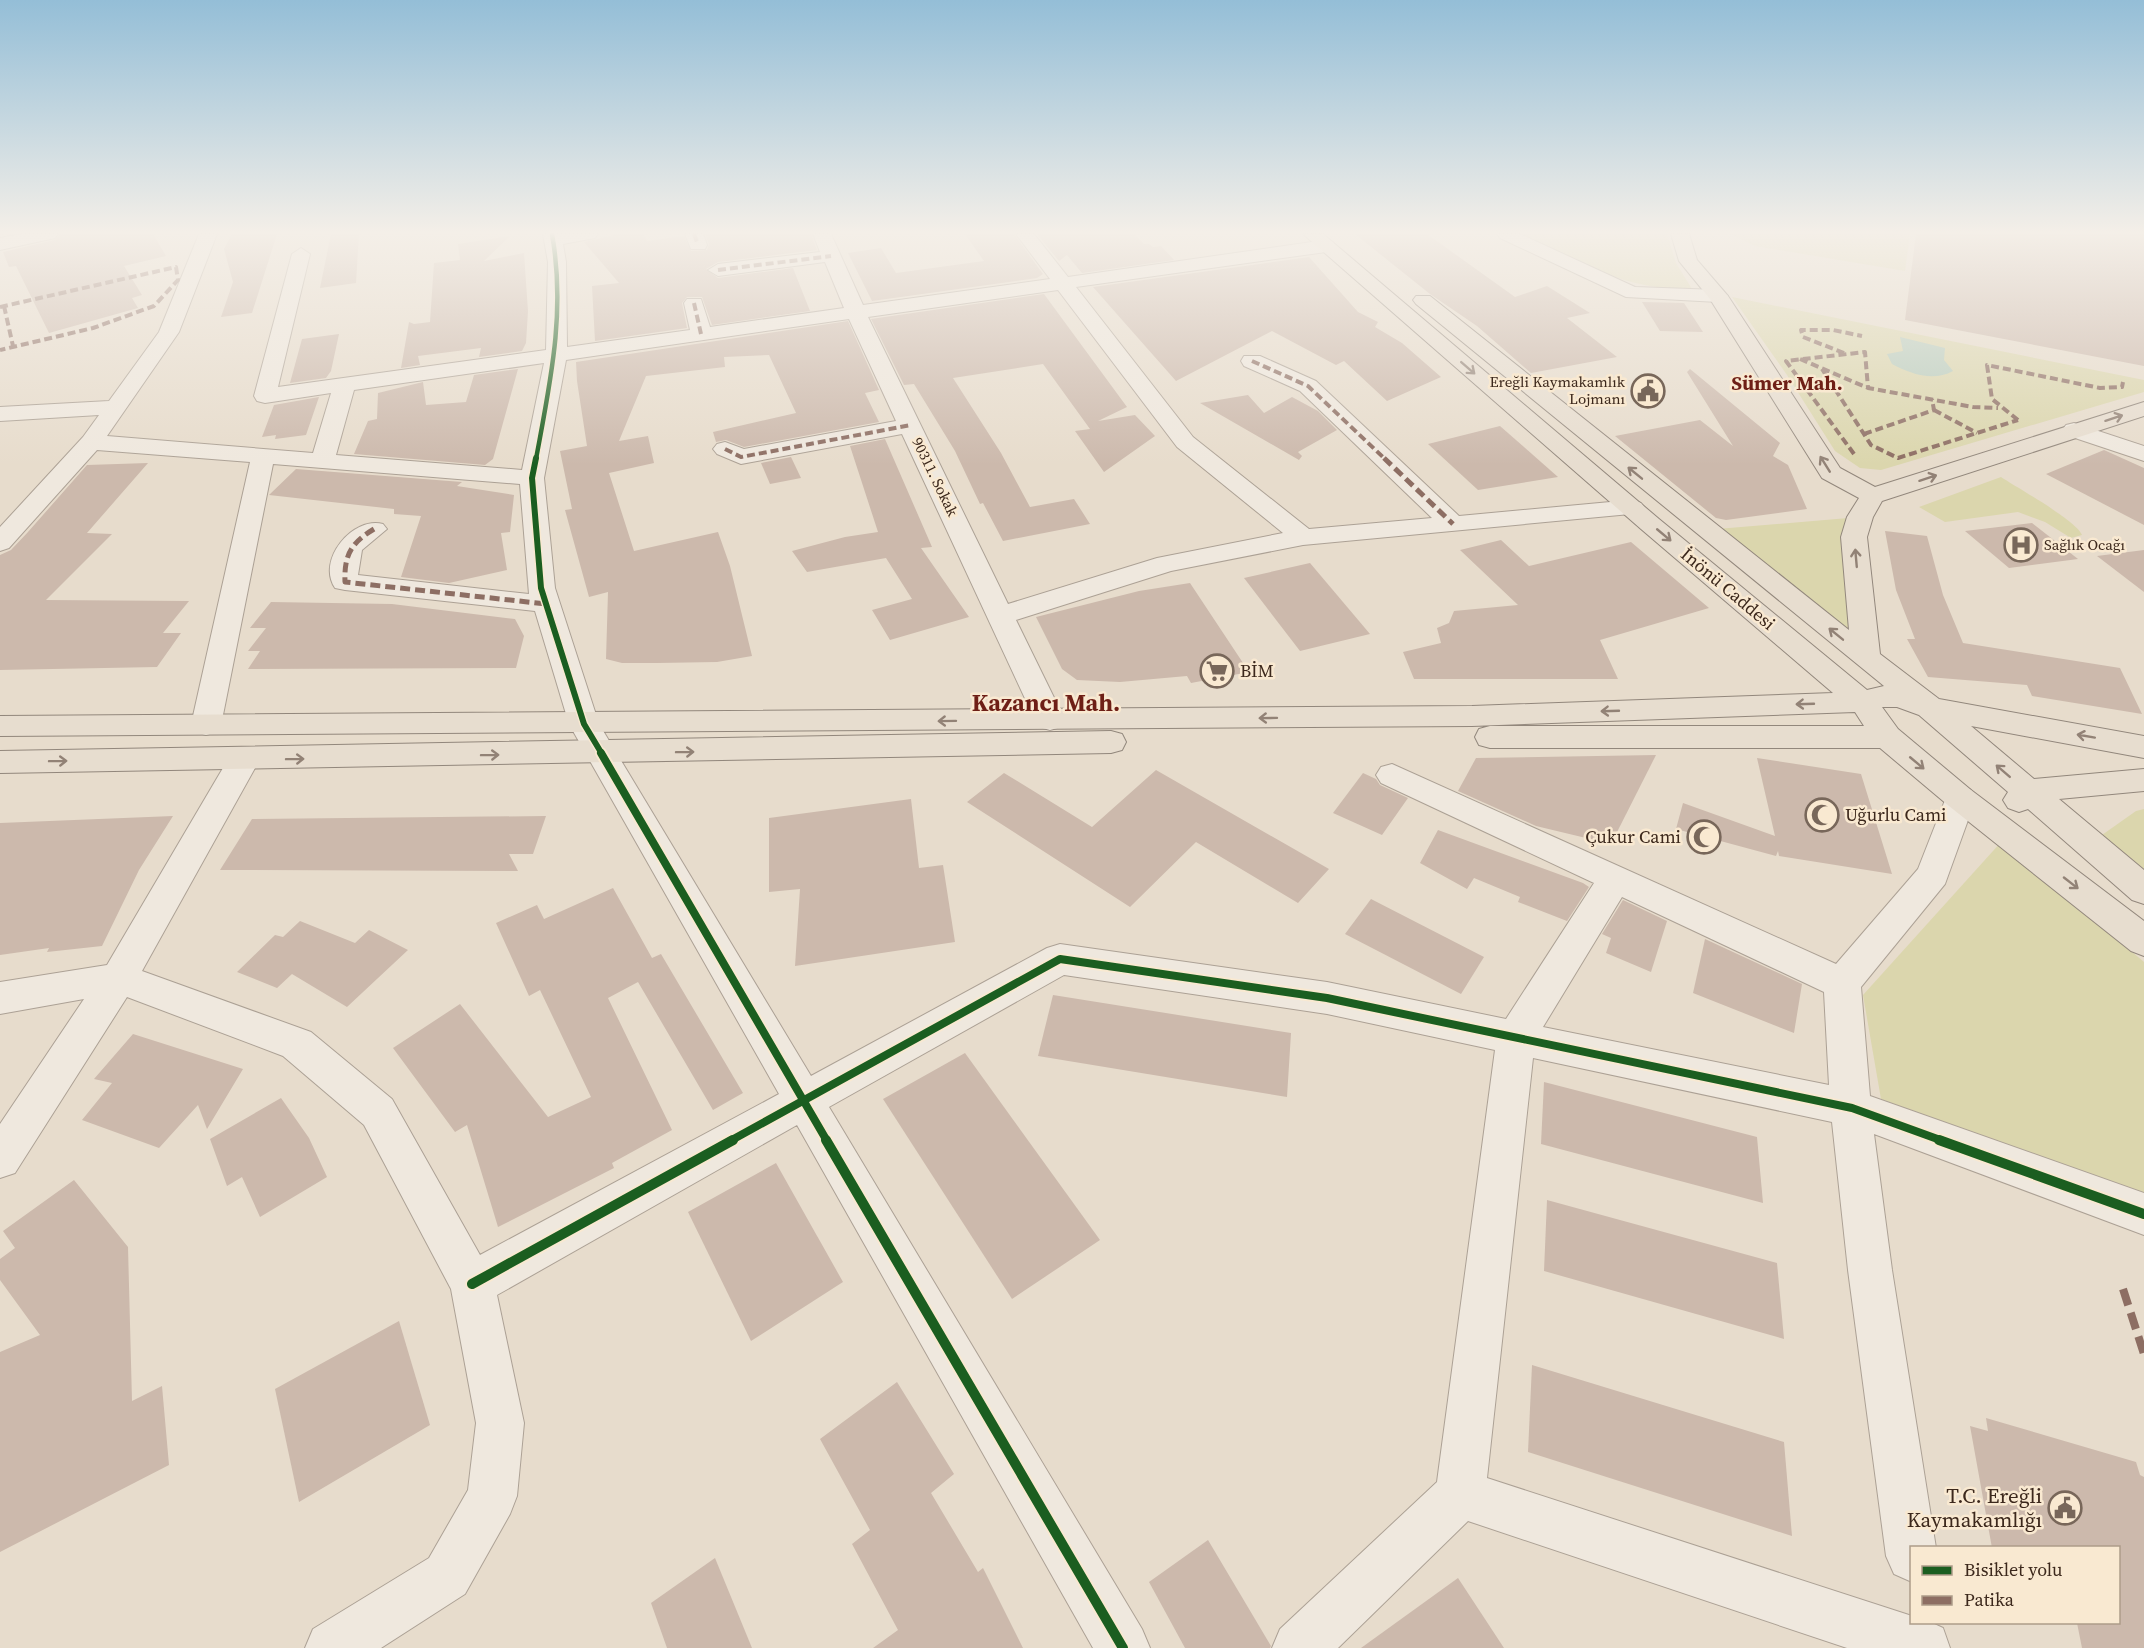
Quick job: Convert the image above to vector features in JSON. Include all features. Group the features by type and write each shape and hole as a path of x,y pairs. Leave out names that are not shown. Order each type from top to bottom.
{"main road":[{"name":"İnönü Caddesi","path":"1409,311 1632,508 1863,702 1887,737 1960,798 2144,941"},
{"path":"1421,311 1930,708 2144,890"},
{"path":"1728,311 1831,473 1873,496"},
{"path":"1866,658 1854,537 1860,517 1873,496 2143,409"},
{"path":"0,762 244,759 593,739 1050,720 1472,716 1863,702 1878,694 1902,698 1930,708 2144,747"},
{"path":"0,726 206,725 593,739 1355,736 1887,737"},
{"path":"1960,798 1982,805 2002,805 2018,801 2025,791 2144,780"}],"street":[{"path":"0,543 91,442 169,332 177,311"},
{"path":"287,311 265,396 855,311"},
{"path":"556,311 556,354 532,478 541,588 593,739 801,1101 1123,1648"},
{"path":"696,311 701,334"},
{"name":"90311. Sokak","path":"855,311 1002,615 1050,720"},
{"path":"1084,311 1185,442 1303,537"},
{"path":"1252,361 1308,386 1453,524"},
{"path":"322,461 344,385"},
{"path":"0,414 115,407"},
{"path":"725,449 741,457 911,425"},
{"path":"2074,430 2144,454"},
{"path":"91,442 532,478"},
{"path":"206,725 263,456"},
{"path":"1002,615 1166,564 1303,537 1632,508"},
{"path":"374,529 351,543 344,560 345,582 546,604"},
{"path":"0,1159 119,978 244,759"},
{"path":"1392,775 1842,983"},
{"path":"1910,1549 1861,1196 1842,983 1933,875 1960,798"},
{"path":"1299,1648 1460,1494 1516,1037 1616,877"},
{"path":"472,1284 1060,959 1327,998 1852,1108 2144,1214"},
{"path":"0,998 119,978 297,1044 378,1112 472,1284 500,1423 492,1496 447,1576 332,1648"},
{"path":"1460,1494 1923,1639"}],"shaded area":[{"path":"1742,311 1801,311 2144,380 2144,392 1881,470 1860,468 1835,451 1787,375"},
{"path":"1900,337 1945,348 1944,360 1953,371 1930,376 1907,371 1892,364 1887,354 1903,351"},
{"path":"2001,477 2058,513 2082,535 2071,538 2045,522 2018,512 1945,522 1919,507"},
{"path":"1860,517 1866,658 1705,530"},
{"path":"2144,809 2144,869 2102,835 2136,811"},
{"path":"2002,841 2144,962 2144,1198 1881,1099 1863,995"}],"building":[{"path":"38,311 128,311 49,333"},
{"path":"223,311 253,311 252,313 221,317"},
{"path":"431,311 528,311 526,343 522,351 479,357 481,348 418,356 420,365 401,368 409,322 414,324 430,322"},
{"path":"593,311 684,311 687,328 595,341"},
{"path":"707,311 810,311 712,325"},
{"path":"927,311 1056,311 1127,407 1098,421 1135,415 1155,436 1104,472 1075,431 1090,429 1043,364 953,378 1001,453 1030,507 1074,499 1090,524 1003,541 983,503 980,504 955,451 914,384 904,385 871,319"},
{"path":"1114,311 1357,311 1378,322 1375,327 1402,343 1441,377 1387,401 1344,361 1336,365 1272,331 1176,381"},
{"path":"1455,311 1587,311 1590,313 1567,318 1617,357 1531,373 1477,326"},
{"path":"1648,311 1689,311 1703,332 1660,331"},
{"path":"1906,311 2144,311 2144,366 1905,320"},
{"path":"848,321 879,390 865,393 879,422 744,447 726,440 716,442 713,432 796,413 769,355 724,357 725,367 646,376 619,441 648,436 654,463 609,473 634,551 718,532 730,566 752,656 717,662 622,663 606,659 608,592 589,597 565,510 572,509 560,451 587,446 576,362"},
{"path":"339,334 331,371 326,378 290,383 302,339"},
{"path":"518,369 493,459 485,465 354,454 368,421 377,419 378,393 423,382 426,405 466,402 474,375"},
{"path":"1690,369 1780,443 1773,456 1788,465 1807,509 1726,520 1716,518 1615,436 1700,420 1733,446 1687,372"},
{"path":"1248,395 1264,413 1292,397 1318,411 1337,430 1298,452 1302,456 1299,460 1200,403"},
{"path":"319,397 306,435 275,439 276,435 262,437 274,405"},
{"path":"1500,426 1558,477 1478,490 1428,444"},
{"path":"885,439 932,547 921,548 969,617 890,640 872,610 912,599 886,558 807,572 792,551 845,537 878,532 850,446"},
{"path":"2104,450 2144,468 2144,525 2046,474"},
{"path":"791,457 801,478 770,484 761,463"},
{"path":"148,463 87,533 112,534 46,600 189,601 163,633 181,633 157,667 0,670 0,555 11,550 87,465"},
{"path":"296,469 462,482 457,486 514,495 510,532 501,533 507,570 449,583 401,577 421,516 394,514 394,509 269,495"},
{"name":"Sağlık Ocağı","path":"2032,523 2078,559 2009,568 1965,531"},
{"path":"1885,531 1927,536 1943,595 1963,643 2120,668 2142,714 2032,696 2027,685 1928,677 1907,639 1915,639 1896,590"},
{"path":"1501,540 1529,566 1631,542 1709,608 1600,640 1618,679 1414,679 1403,652 1441,643 1437,628 1449,623 1454,611 1518,605 1460,550"},
{"path":"2144,550 2144,592 2097,556"},
{"path":"1310,563 1370,634 1300,651 1244,578"},
{"path":"1190,583 1249,672 1191,683 1187,676 1120,682 1077,680 1062,669 1036,617 1139,591"},
{"path":"271,602 392,604 515,619 524,636 516,668 248,669 260,651 248,651 266,628 250,628"},
{"path":"1656,755 1611,844 1536,826 1458,791 1476,758"},
{"name":"Uğurlu Cami","path":"1757,758 1861,774 1892,874 1779,856 1778,851 1776,856 1676,829 1683,803 1775,836"},
{"path":"1156,770 1329,869 1298,903 1196,842 1130,907 967,802 1004,773 1092,827"},
{"path":"1363,773 1376,779 1380,785 1408,798 1382,835 1333,813"},
{"path":"911,799 919,868 943,865 955,942 795,966 800,889 769,892 769,818"},
{"path":"173,816 139,870 102,946 47,952 49,948 0,955 0,823"},
{"path":"546,816 533,854 509,854 518,871 220,870 252,819"},
{"path":"1438,830 1589,887 1567,921 1518,902 1520,897 1474,878 1467,889 1420,863"},
{"path":"613,888 652,958 661,954 743,1093 713,1110 638,982 608,998 672,1130 612,1163 614,1168 498,1227 467,1125 455,1132 393,1048 460,1004 548,1117 591,1097 540,990 529,996 496,923 537,905 544,919"},
{"path":"1371,899 1484,957 1461,994 1345,934"},
{"path":"1623,900 1667,921 1651,972 1606,953 1611,938 1602,934"},
{"path":"300,921 355,943 369,930 408,950 347,1007 292,974 277,988 237,972 275,935 283,937"},
{"path":"1705,939 1802,984 1794,1033 1693,993"},
{"path":"1053,995 1291,1033 1287,1097 1038,1056"},
{"path":"133,1034 243,1069 207,1129 198,1105 159,1148 82,1120 112,1083 94,1079"},
{"path":"965,1053 1100,1240 1012,1299 883,1099"},
{"path":"1544,1082 1757,1137 1763,1203 1541,1144"},
{"path":"281,1098 309,1138 327,1177 260,1217 242,1177 227,1186 210,1139"},
{"path":"776,1163 843,1282 751,1341 688,1212"},
{"path":"74,1180 128,1247 132,1401 162,1386 169,1465 0,1552 0,1352 40,1335 0,1280 0,1259 15,1248 3,1231"},
{"path":"1547,1200 1777,1263 1784,1339 1544,1271"},
{"path":"399,1321 430,1425 299,1502 275,1389"},
{"path":"1532,1365 1784,1442 1792,1536 1528,1452"},
{"path":"897,1382 954,1474 931,1493 978,1572 983,1568 1023,1648 873,1648 898,1630 852,1544 870,1530 820,1439"},
{"name":"T.C. Ereğli Kaymakamlığı","path":"1986,1418 2136,1462 2140,1475 2144,1477 2144,1648 2082,1648 2077,1624 2120,1624 2120,1546 1992,1546 1970,1426 1988,1431"},
{"path":"1208,1540 1271,1646 1270,1648 1185,1648 1149,1582"},
{"path":"715,1558 752,1648 667,1648 651,1603"},
{"path":"1458,1578 1504,1648 1361,1648"}],"marked path":[{"path":"5,311 13,346"},
{"path":"0,350 93,328 140,311"},
{"path":"696,311 701,334"},
{"path":"1844,353 1803,337 1801,330 1833,330 1862,336"},
{"path":"1854,454 1786,361 1865,352 1868,388"},
{"path":"1800,359 1868,388 1973,407 1998,408"},
{"path":"1252,361 1308,386 1453,524"},
{"path":"2018,420 1995,404 1992,399 1987,365 2100,388 2122,387 2123,382"},
{"path":"1822,369 1871,445 1898,458 2018,420"},
{"path":"1864,434 1934,410 1932,399"},
{"path":"1934,410 1977,433"},
{"path":"725,449 741,457 911,425"},
{"path":"374,529 353,544 346,555 345,582 546,604"},
{"path":"2123,1289 2144,1354"}],"cycle path":[{"path":"556,311 556,354 532,478 541,588 584,724 1123,1648"},
{"path":"472,1284 1060,959 1327,998 1852,1108 2144,1214"}],"place":[{"name":"Ereğli Kaymakamlık Lojmanı","path":"1648,391"},
{"name":"Sağlık Ocağı","path":"2021,545"},
{"name":"BİM","path":"1217,671"},
{"name":"Uğurlu Cami","path":"1822,815"},
{"name":"Çukur Cami","path":"1704,837"},
{"name":"T.C. Ereğli Kaymakamlığı","path":"2065,1508"}],"district":[{"name":"Sümer Mah.","path":"1787,383"},
{"name":"Kazancı Mah.","path":"1046,703"}]}
